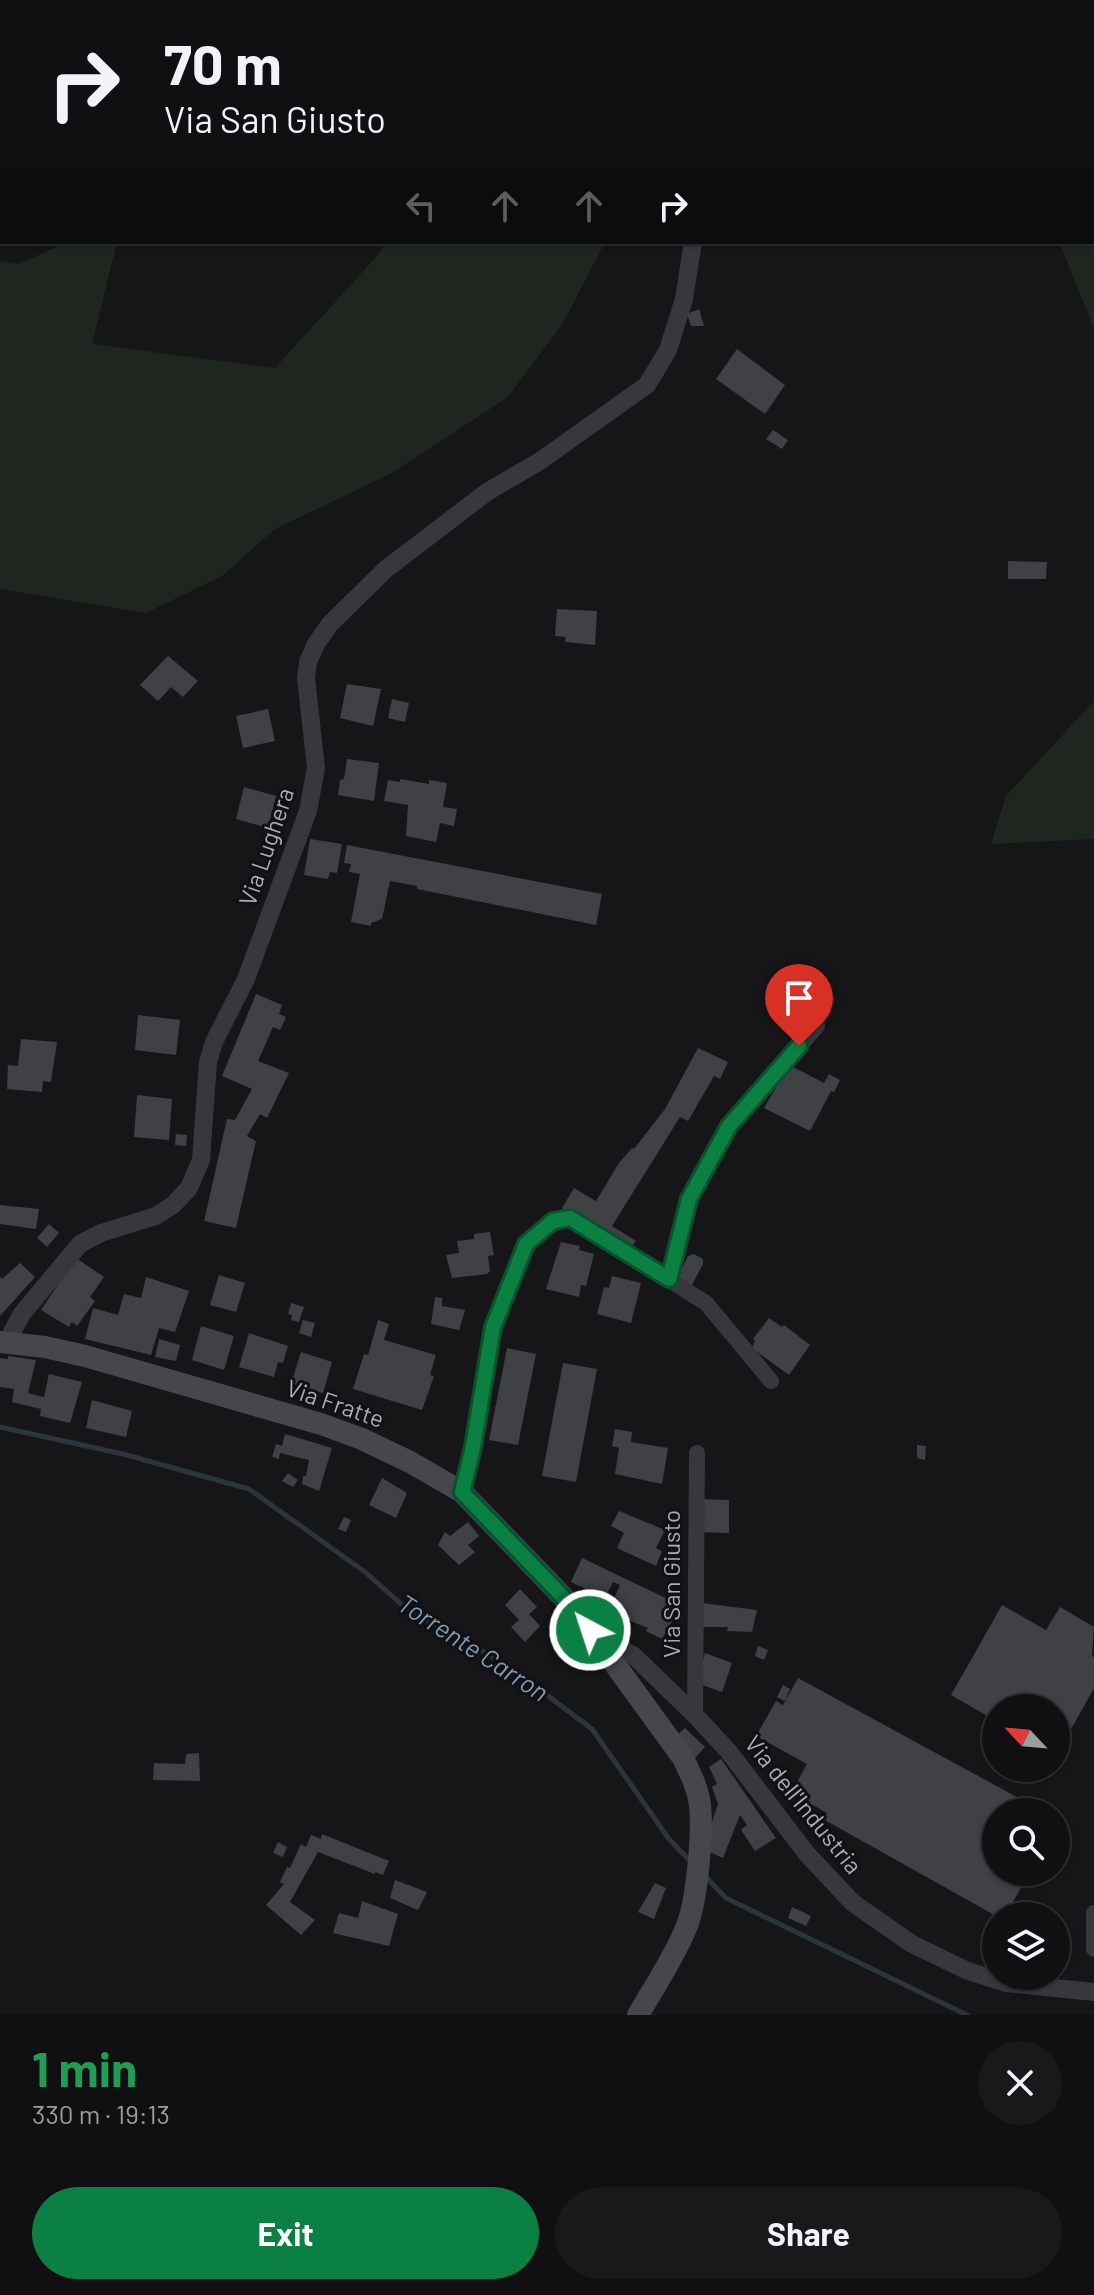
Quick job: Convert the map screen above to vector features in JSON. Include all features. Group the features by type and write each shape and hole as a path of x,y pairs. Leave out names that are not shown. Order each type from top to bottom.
{"main road":[{"name":"Via Fratte","path":"3,1342 85,1356 321,1424 362,1439 462,1492 563,1597 683,1758 694,1780 700,1804 693,1907 676,1948 638,2015"}],"street":[{"name":"Via Lughera","path":"3,1342 21,1315 80,1244 101,1233 156,1216 173,1205 189,1188 201,1160 208,1062 214,1042 246,979 308,811 316,768 306,678 308,662 316,644 330,624 386,569 487,492 540,461 647,385 668,350 684,299 693,244"},
{"path":"669,1279 689,1199 729,1126 817,1026"},
{"path":"462,1492 473,1447 493,1327 526,1244 553,1221 570,1218 706,1303 771,1381"},
{"name":"Via San Giusto","path":"695,1715 697,1453"},
{"name":"Via dell'Industria","path":"590,1630 634,1656 695,1715 729,1752 807,1854 853,1903 912,1944 968,1971 1006,1983 1094,1992"},
{"path":"1094,1913 1094,1949"}],"shaded area":[{"path":"63,244 117,244 92,344 275,368 385,244 604,244 562,325 508,397 392,473 275,529 222,576 146,613 0,589 0,261 19,264"},
{"path":"1060,244 1094,244 1094,328"},
{"path":"1094,701 1094,839 991,844 1006,796"}],"building":[{"path":"699,309 704,326 691,326 687,314"},
{"path":"737,349 785,385 765,414 716,379"},
{"path":"773,430 788,440 782,449 766,439"},
{"path":"1008,561 1047,562 1046,579 1008,579"},
{"path":"557,609 597,611 595,645 565,642 566,637 555,636"},
{"path":"168,656 198,681 183,697 171,687 158,701 140,685"},
{"path":"347,684 381,689 373,726 340,718"},
{"path":"392,699 409,703 405,722 388,718"},
{"path":"268,709 275,741 243,748 236,716"},
{"path":"347,759 379,763 374,801 338,795"},
{"path":"400,779 429,784 429,780 447,783 443,807 457,809 454,826 440,823 436,842 406,836 408,805 384,801 388,780 400,782"},
{"path":"244,787 276,796 268,828 236,819"},
{"path":"310,839 342,844 337,873 330,872 328,879 304,875"},
{"path":"347,845 602,894 596,925 390,881 382,919 371,923 371,926 351,922 360,874 349,872 351,864 344,863"},
{"path":"256,994 282,1005 279,1014 286,1017 280,1030 273,1027 258,1061 289,1073 267,1118 260,1114 247,1136 256,1141 236,1228 204,1221 227,1119 235,1120 252,1089 222,1076"},
{"path":"138,1015 180,1020 176,1055 135,1050"},
{"path":"21,1039 57,1042 51,1082 43,1081 42,1092 7,1089 8,1065 18,1066"},
{"path":"698,1048 728,1062 720,1079 714,1076 688,1121 680,1117 612,1226 636,1241 630,1249 562,1208 574,1188 596,1201 619,1163 665,1109"},
{"path":"789,1065 824,1083 829,1074 840,1080 810,1131 764,1108"},
{"path":"137,1095 172,1099 169,1140 134,1137"},
{"path":"176,1134 187,1135 186,1146 175,1145"},
{"path":"0,1205 39,1209 36,1229 0,1224"},
{"path":"49,1224 59,1233 47,1247 37,1238"},
{"path":"490,1232 494,1255 488,1256 490,1271 487,1274 452,1278 446,1255 459,1253 457,1241 474,1239 474,1234"},
{"path":"561,1242 580,1246 579,1250 594,1254 586,1286 581,1285 579,1297 546,1289"},
{"path":"694,1254 703,1259 703,1264 692,1285 677,1278 688,1256"},
{"path":"76,1258 104,1277 90,1297 95,1301 77,1326 72,1322 69,1327 41,1310"},
{"path":"20,1263 35,1277 0,1316 0,1277 2,1279"},
{"path":"219,1275 245,1283 236,1312 210,1305"},
{"path":"612,1276 641,1283 631,1323 597,1314 604,1287 609,1288"},
{"path":"146,1277 189,1291 175,1332 159,1328 151,1355 85,1339 93,1308 118,1315 124,1294 141,1298"},
{"path":"435,1297 442,1298 442,1306 465,1310 459,1330 431,1324"},
{"path":"291,1303 304,1307 299,1322 291,1320 292,1315 288,1314"},
{"path":"769,1318 782,1327 784,1325 810,1345 789,1375 752,1348 753,1339"},
{"path":"303,1320 315,1323 311,1337 299,1333"},
{"path":"378,1320 389,1324 384,1340 436,1355 430,1375 434,1376 422,1410 353,1389 364,1354 368,1355"},
{"path":"201,1326 234,1336 224,1370 192,1360"},
{"path":"249,1333 288,1346 283,1363 278,1362 274,1377 239,1367"},
{"path":"159,1339 180,1345 176,1361 155,1357"},
{"path":"507,1348 536,1354 518,1445 489,1440"},
{"path":"301,1352 332,1362 323,1393 291,1384"},
{"path":"8,1356 36,1360 28,1393 44,1397 49,1374 82,1382 70,1423 40,1416 41,1409 12,1402 14,1389 0,1387 0,1358 8,1359"},
{"path":"563,1363 597,1369 576,1482 542,1476"},
{"path":"92,1400 132,1411 126,1437 86,1428"},
{"path":"615,1429 632,1432 631,1442 668,1448 662,1484 615,1474 619,1448 612,1446"},
{"path":"285,1434 332,1448 319,1491 302,1484 309,1460 280,1453 279,1459 272,1457 276,1444 282,1446"},
{"path":"917,1445 926,1446 925,1460 917,1458"},
{"path":"288,1473 298,1480 293,1487 282,1481"},
{"path":"382,1478 407,1493 396,1518 369,1505"},
{"path":"698,1499 729,1500 729,1533 698,1532"},
{"path":"619,1511 665,1530 656,1548 662,1551 656,1566 617,1548 624,1533 611,1526"},
{"path":"344,1517 351,1520 346,1532 338,1529"},
{"path":"468,1522 479,1536 468,1545 475,1552 459,1565 438,1545 445,1532 450,1536"},
{"path":"582,1558 676,1603 672,1612 676,1614 662,1639 646,1631 648,1628 608,1612 620,1585 613,1582 605,1598 571,1582"},
{"path":"520,1589 537,1607 529,1614 540,1626 525,1642 511,1627 519,1620 505,1605"},
{"path":"702,1603 757,1610 752,1632 727,1631 728,1627 700,1627"},
{"path":"1002,1605 1046,1630 1060,1607 1094,1627 1094,1688 1070,1731 1070,1694 982,1694 982,1713 951,1695"},
{"path":"758,1646 768,1650 764,1660 755,1656"},
{"path":"705,1653 732,1663 722,1692 697,1683"},
{"path":"798,1678 982,1778 982,1782 989,1782 1019,1798 982,1798 982,1886 1022,1886 1013,1902 982,1902 982,1908 823,1819 827,1813 791,1793 807,1764 756,1736 776,1701 783,1705"},
{"path":"783,1685 790,1689 785,1701 777,1697"},
{"path":"685,1728 705,1747 695,1758 675,1737"},
{"path":"199,1753 200,1781 153,1780 154,1763 185,1764 186,1754"},
{"path":"721,1759 776,1838 755,1851 741,1830 747,1825 740,1815 723,1858 703,1849 718,1804 712,1787 717,1784 709,1767"},
{"path":"322,1834 389,1861 383,1875 375,1874 318,1852 290,1902 315,1920 301,1935 266,1905 284,1884 280,1882 301,1844 306,1847 311,1835 321,1839"},
{"path":"278,1842 287,1847 283,1857 273,1853"},
{"path":"395,1880 427,1892 418,1910 390,1898"},
{"path":"655,1883 666,1888 654,1919 638,1912"},
{"path":"362,1901 398,1914 389,1946 333,1933 339,1913 358,1918"},
{"path":"792,1907 811,1916 806,1926 788,1918"}],"waterway":[{"name":"Torrente Carron","path":"0,1427 123,1454 249,1489 365,1572 409,1611 507,1665 592,1729 669,1839 691,1862"},
{"name":"Torrente Carron","path":"704,1875 726,1898 967,2015"}],"route":[{"path":"590,1630 563,1597 462,1492 473,1447 493,1327 526,1244 553,1221 570,1218 669,1279 689,1199 729,1126 799,1046"}]}
